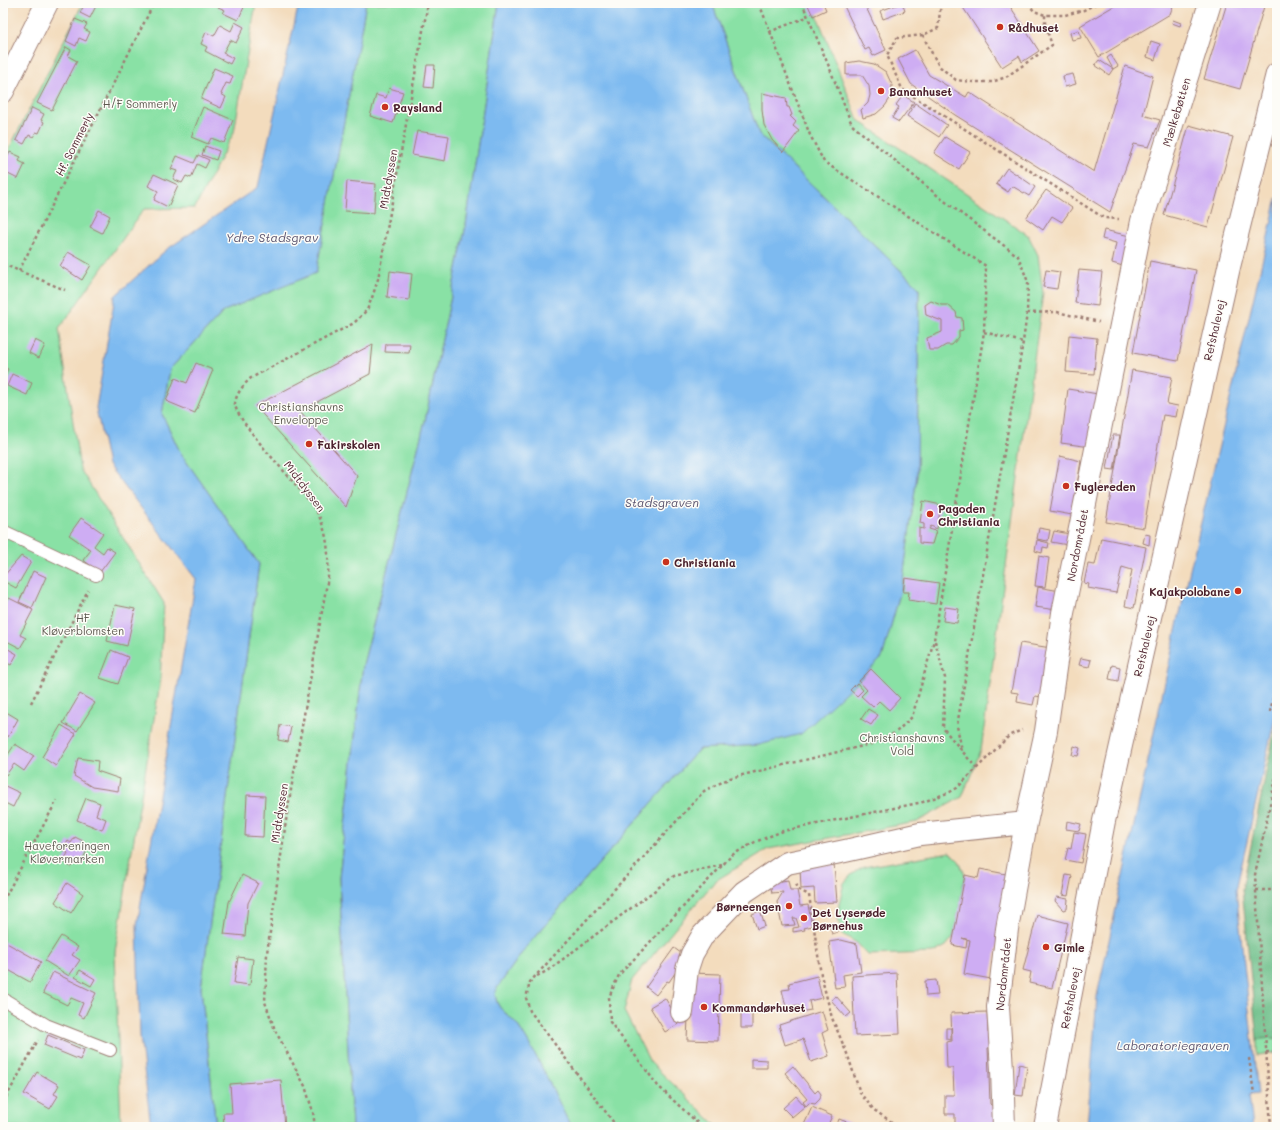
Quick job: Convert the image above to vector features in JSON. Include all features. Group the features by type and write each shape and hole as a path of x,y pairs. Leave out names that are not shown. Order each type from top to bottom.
{"street":[{"path":"3,90 47,3"},
{"name":"Mælkebøtten","path":"1142,221 1210,3"},
{"name":"Refshalevej","path":"1045,1127 1104,821 1228,267 1277,74"},
{"name":"Nordområdet","path":"1004,1127 998,1007 1007,929 1026,823 1046,731 1063,612 1142,221"},
{"path":"682,1012 687,969 692,954 703,935 744,892 787,863 920,834 1026,823"}],"lane":[{"path":"3,530 96,575"},
{"path":"3,999 46,1025 110,1050"}],"path":[{"name":"Hf. Sommerly","path":"20,271 154,3"},
{"name":"Midtdyssen","path":"315,1127 313,1112 305,1086 274,1030 265,1002 267,953 288,806 328,577 329,554 325,530 314,508 294,481 248,429 236,412 235,404 244,385 251,378 354,323 367,310 378,279 428,3"},
{"path":"617,1127 530,1011 526,998 530,982 704,791 730,778 871,744 895,733 912,717 934,640 984,332 986,266 824,162 810,135 759,3"},
{"path":"802,3 852,125 943,200 1018,256 1028,282 1027,313 1023,342 957,726 962,751"},
{"path":"941,3 938,28 923,35 897,38 887,55 902,89 1104,218 1142,221"},
{"path":"1028,3 1034,11 1045,15 1065,15 1084,10 1097,3"},
{"path":"923,35 939,66 956,80 992,82 1006,77 1052,45 1045,25 1045,15"},
{"path":"769,32 807,17"},
{"path":"3,264 65,290"},
{"path":"1027,313 1057,312 1121,327"},
{"path":"984,332 1023,342"},
{"path":"31,703 96,575"},
{"path":"934,640 945,678 942,728 977,769"},
{"path":"1270,712 1277,682"},
{"path":"1271,1127 1255,875 1277,772"},
{"path":"3,902 57,800"},
{"path":"787,863 799,890 809,895 821,975 832,1018 848,1056 860,1093 874,1110 899,1127"},
{"path":"535,977 547,970 674,876 723,865"},
{"path":"1255,890 1277,890"},
{"path":"3,1103 46,1025"},
{"path":"1266,1052 1277,1052"},
{"path":"1249,1058 1254,1094"}],"green space":[{"path":"83,3 256,3 234,132 195,208 144,209 59,329 80,469 164,603 160,683 115,952 121,1127 3,1127 3,161"},
{"name":"Christianshavns Enveloppe","path":"366,3 499,3 466,225 425,421 363,665 339,878 352,1127 216,1127 201,988 259,564 181,454 162,414 170,369 224,311 316,272"},
{"name":"Christianshavns Vold","path":"712,3 812,3 858,120 1028,235 1038,255 1043,293 981,750 962,797 917,822 768,849 715,881 632,980 624,1011 650,1062 718,1127 571,1127 546,1075 525,1037 514,1021 500,1008 495,991 526,947 699,749 759,745 882,658 902,586 917,475 919,288 759,134"},
{"path":"1277,719 1277,1038 1257,1039 1242,889"},
{"path":"950,852 959,861 965,875 954,936 946,946 933,953 868,955 857,943 842,934 838,917 839,904 844,883 852,874 864,867"},
{"path":"1277,1038 1277,1053 1257,1055 1257,1039"}],"water":[{"name":"Ydre Stadsgrav","path":"299,3 366,3 316,273 224,311 170,369 162,414 181,454 259,564 201,988 216,1127 151,1127 140,1036 137,925 196,579 108,465 96,408 115,296 166,250 258,187"},
{"name":"Stadsgraven","path":"499,3 712,3 759,134 919,288 917,475 902,586 882,658 801,734 759,745 699,749 526,947 495,991 500,1008 514,1021 525,1037 546,1075 571,1127 352,1127 339,878 363,665 425,421 466,225"},
{"name":"Laboratoriegraven","path":"1277,198 1277,709 1236,890 1258,1094 1249,1095 1253,1127 1087,1127 1097,996 1179,617"}],"building":[{"path":"85,3 97,4 90,18 80,13"},
{"path":"220,3 246,3 238,20 223,13 225,10 218,7"},
{"path":"807,3 823,3 826,10 813,16"},
{"path":"851,3 864,3 886,50 873,56 869,48 865,50 844,6"},
{"path":"902,3 905,11 883,19 880,11"},
{"name":"Rådhuset","path":"960,3 1008,3 1039,51 1022,62 1019,56 1002,67"},
{"path":"1119,3 1174,3 1170,14 1099,57 1080,26"},
{"path":"1227,3 1265,3 1240,89 1204,79"},
{"path":"75,19 87,24 84,29 90,32 86,41 79,38 76,46 66,41"},
{"path":"1173,20 1181,23 1180,26 1172,23"},
{"path":"235,22 244,27 236,43 230,40 223,53 233,58 230,64 205,51 207,47 201,44 206,32 214,36 220,25 231,31"},
{"path":"1079,30 1081,38 1072,40 1070,33"},
{"path":"1151,41 1160,44 1155,60 1147,57"},
{"path":"66,47 71,50 68,56 77,61 52,110 37,103"},
{"path":"915,50 929,75 966,97 969,92 1094,172 1125,66 1153,76 1143,115 1160,120 1149,147 1134,144 1110,212 955,115 911,84 898,59"},
{"path":"1111,55 1118,66 1113,69 1107,58"},
{"path":"1099,60 1113,69 1109,75 1095,65"},
{"name":"Bananhuset","path":"859,61 874,64 886,72 892,85 891,97 885,106 876,114 863,118 861,110 868,103 870,95 869,86 862,75 846,75 846,63"},
{"path":"427,65 435,65 433,88 424,87"},
{"path":"214,68 233,76 230,84 226,83 221,94 226,97 221,108 201,99"},
{"path":"1073,74 1076,84 1065,87 1063,76"},
{"name":"Raysland","path":"389,88 403,92 393,123 370,116 376,95 386,98"},
{"path":"762,93 786,98 787,107 789,107 792,115 790,116 796,122 793,126 799,131 783,152 772,140 764,125"},
{"path":"903,95 914,102 899,122 892,118 899,107 896,105"},
{"path":"915,103 947,125 939,137 907,116"},
{"path":"203,107 233,120 224,143 211,138 208,144 191,137"},
{"path":"32,108 44,114 41,120 44,122 39,133 36,132 33,137 29,135 24,144 16,140"},
{"path":"1189,125 1233,137 1208,227 1164,215"},
{"path":"417,131 449,136 445,161 412,155"},
{"path":"945,137 970,152 959,169 934,153"},
{"path":"205,146 219,151 216,160 202,155"},
{"path":"10,152 21,157 19,161 25,164 18,179 8,174 7,178 3,176 3,166"},
{"path":"198,155 209,160 205,168 197,164 191,178 186,176 182,183 173,179 177,171 171,169 177,156 194,163"},
{"path":"1007,168 1035,187 1029,196 1012,186 1008,192 996,184"},
{"path":"154,174 178,185 168,207 154,200 158,191 148,186"},
{"path":"347,181 376,184 374,213 345,211"},
{"path":"1046,190 1072,208 1062,222 1052,216 1043,230 1026,218"},
{"path":"99,210 110,216 102,233 90,227"},
{"path":"1104,230 1130,236 1123,266 1112,263 1116,243 1102,239"},
{"path":"68,252 91,265 82,280 60,266"},
{"path":"1150,261 1196,270 1178,361 1133,353"},
{"path":"1046,270 1060,272 1057,289 1043,287"},
{"path":"1079,270 1102,272 1098,306 1075,303"},
{"path":"390,271 412,274 409,300 387,297"},
{"path":"931,301 941,305 948,305 956,312 957,317 962,318 963,330 959,331 959,337 952,345 946,345 938,350 929,350 927,338 942,332 942,321 926,315 925,305"},
{"path":"1069,335 1097,338 1094,374 1066,372"},
{"path":"35,340 45,345 39,358 29,353"},
{"name":"Fakirskolen","path":"373,344 370,374 300,411 357,476 346,507 255,406"},
{"path":"386,344 410,344 409,353 385,352"},
{"path":"196,363 213,370 195,413 166,401 175,378 187,383"},
{"path":"3,366 8,369 3,378"},
{"path":"1132,370 1172,377 1167,404 1178,406 1176,417 1163,415 1144,528 1106,522"},
{"path":"12,374 32,383 27,395 7,386"},
{"path":"1068,389 1098,394 1091,447 1061,443"},
{"path":"1113,435 1120,435 1114,470 1107,469"},
{"name":"Fuglereden","path":"1060,456 1081,461 1072,515 1050,511"},
{"name":"Pagoden Christiania","path":"923,501 941,505 937,529 931,526 929,529 936,531 932,544 919,543 919,528 924,529 924,524 920,523"},
{"path":"81,518 103,533 94,546 103,553 107,547 115,552 100,572 83,560 91,550 69,535"},
{"path":"1039,528 1050,530 1048,541 1037,539"},
{"path":"1054,531 1070,534 1068,545 1051,542"},
{"path":"1145,534 1150,535 1149,545 1143,543"},
{"path":"1101,538 1146,547 1134,608 1125,606 1132,570 1122,567 1116,593 1088,588 1089,584 1084,583 1088,564 1095,565"},
{"path":"1037,540 1049,543 1048,548 1043,547 1042,553 1035,551"},
{"path":"21,556 31,562 16,588 3,581 3,577"},
{"path":"1039,556 1049,558 1045,587 1035,586"},
{"path":"33,571 46,577 32,608 19,602"},
{"path":"905,578 939,583 936,604 908,600 909,592 903,592"},
{"path":"1038,587 1060,591 1057,610 1035,607"},
{"path":"9,598 33,610 20,635 26,638 20,648 3,639 3,608"},
{"path":"115,605 135,609 127,646 107,641"},
{"path":"945,607 959,609 957,623 943,621"},
{"path":"1020,643 1051,648 1043,697 1035,696 1033,705 1017,702 1018,693 1011,692"},
{"path":"3,646 17,654 11,665 3,661"},
{"path":"111,650 128,657 118,684 100,678"},
{"path":"1081,658 1091,660 1089,667 1079,665"},
{"path":"1112,665 1120,667 1118,681 1109,679"},
{"path":"871,669 900,698 889,710 879,701 873,707 861,696 867,690 859,681"},
{"path":"857,683 863,690 857,696 850,690"},
{"path":"80,694 95,703 77,731 63,723"},
{"path":"868,709 878,715 871,725 861,719"},
{"path":"3,710 18,719 8,737 3,734"},
{"path":"61,725 76,734 56,766 42,757"},
{"path":"280,725 291,727 288,742 278,740"},
{"path":"15,744 34,756 24,771 14,764 6,775 3,773 3,762"},
{"path":"1074,746 1080,748 1078,756 1072,755"},
{"path":"78,758 98,761 97,771 120,779 118,791 92,787 74,776"},
{"path":"3,785 20,793 13,807 3,802"},
{"path":"247,795 265,796 263,837 245,836"},
{"path":"86,798 100,803 96,815 106,819 102,830 77,820"},
{"path":"1067,821 1081,824 1079,831 1066,829"},
{"path":"1074,832 1086,834 1081,863 1065,860 1068,848 1071,849"},
{"path":"75,837 83,841 80,847 87,851 80,864 75,861 71,867 63,862 68,853 63,850 68,841 71,843"},
{"path":"834,864 837,902 815,903 814,888 801,889 800,867"},
{"path":"980,869 1011,875 991,979 964,974 970,940 962,938 967,940 966,948 952,945 965,875 978,878"},
{"path":"242,875 258,883 248,903 245,936 224,934 229,902"},
{"path":"1066,875 1072,876 1068,896 1062,895"},
{"name":"Børneengen","path":"788,880 790,890 797,890 800,906 808,905 812,926 804,928 805,930 793,932 793,928 799,927 796,918 793,918 795,925 782,926 777,902 783,892 772,893 770,883"},
{"path":"67,883 83,894 71,913 55,902"},
{"path":"1057,897 1068,899 1067,909 1063,910 1055,901"},
{"path":"760,911 765,926 757,929 752,914"},
{"name":"Gimle","path":"1037,915 1068,923 1052,988 1029,983 1031,972 1023,970"},
{"path":"836,925 838,932 832,934 830,927"},
{"path":"61,936 78,947 72,955 80,960 69,976 45,961"},
{"path":"841,940 857,944 861,972 843,975 845,987 835,988 829,942"},
{"path":"3,941 41,962 30,982 3,967"},
{"path":"674,948 685,956 669,982 667,981 656,995 646,987"},
{"path":"238,957 253,959 250,985 234,983"},
{"path":"80,970 95,979 91,986 75,977"},
{"path":"53,972 96,993 84,1018 78,1015 83,1003 71,998 67,1005 43,993"},
{"name":"Kommandørhuset","path":"690,973 720,974 718,1041 687,1040"},
{"path":"897,973 900,1034 855,1036 852,976"},
{"path":"817,976 822,998 809,1001 811,1010 799,1012 798,1005 786,1007 782,990 790,989 789,983"},
{"path":"936,980 938,995 926,996 925,981"},
{"path":"836,996 851,1013 846,1017 831,1000"},
{"path":"665,998 680,1023 665,1032 650,1007"},
{"path":"741,1008 752,1008 752,1028 741,1028"},
{"path":"822,1011 828,1030 822,1033 829,1056 811,1062 803,1039 785,1045 779,1025"},
{"path":"987,1012 988,1033 994,1033 994,1048 988,1048 990,1104 1001,1113 991,1127 955,1127 955,1114 945,1114 945,1095 954,1095 953,1068 947,1068 946,1042 952,1041 951,1013"},
{"path":"946,1028 951,1028 951,1040 946,1039"},
{"path":"48,1035 84,1050 80,1060 44,1045"},
{"path":"751,1059 767,1060 767,1068 751,1068"},
{"path":"1019,1064 1027,1066 1023,1096 1015,1095"},
{"path":"793,1066 815,1093 818,1090 821,1094 820,1099 815,1104 809,1103 806,1106 803,1102 807,1099 785,1073"},
{"path":"37,1072 59,1085 54,1094 58,1096 50,1109 24,1094"},
{"path":"281,1080 285,1127 224,1127 223,1113 232,1113 230,1084"},
{"path":"796,1096 805,1106 792,1117 783,1108"},
{"path":"812,1107 832,1116 827,1127 803,1127"},
{"path":"839,1119 860,1127 836,1127"}],"place":[{"name":"Rådhuset","path":"1000,27"},
{"name":"Bananhuset","path":"881,91"},
{"name":"Raysland","path":"385,107"},
{"name":"Fakirskolen","path":"309,444"},
{"name":"Fuglereden","path":"1066,486"},
{"name":"Pagoden Christiania","path":"930,514"},
{"name":"Christiania","path":"666,562"},
{"name":"Kajakpolobane","path":"1238,591"},
{"name":"Børneengen","path":"789,906"},
{"name":"Det Lyserøde Børnehus","path":"804,918"},
{"name":"Gimle","path":"1046,947"},
{"name":"Kommandørhuset","path":"704,1007"}],"park label":[{"name":"H/F Sommerly","path":"140,103"},
{"name":"HF Kløverblomsten","path":"83,623"},
{"name":"Haveforeningen Kløvermarken","path":"67,851"}]}
